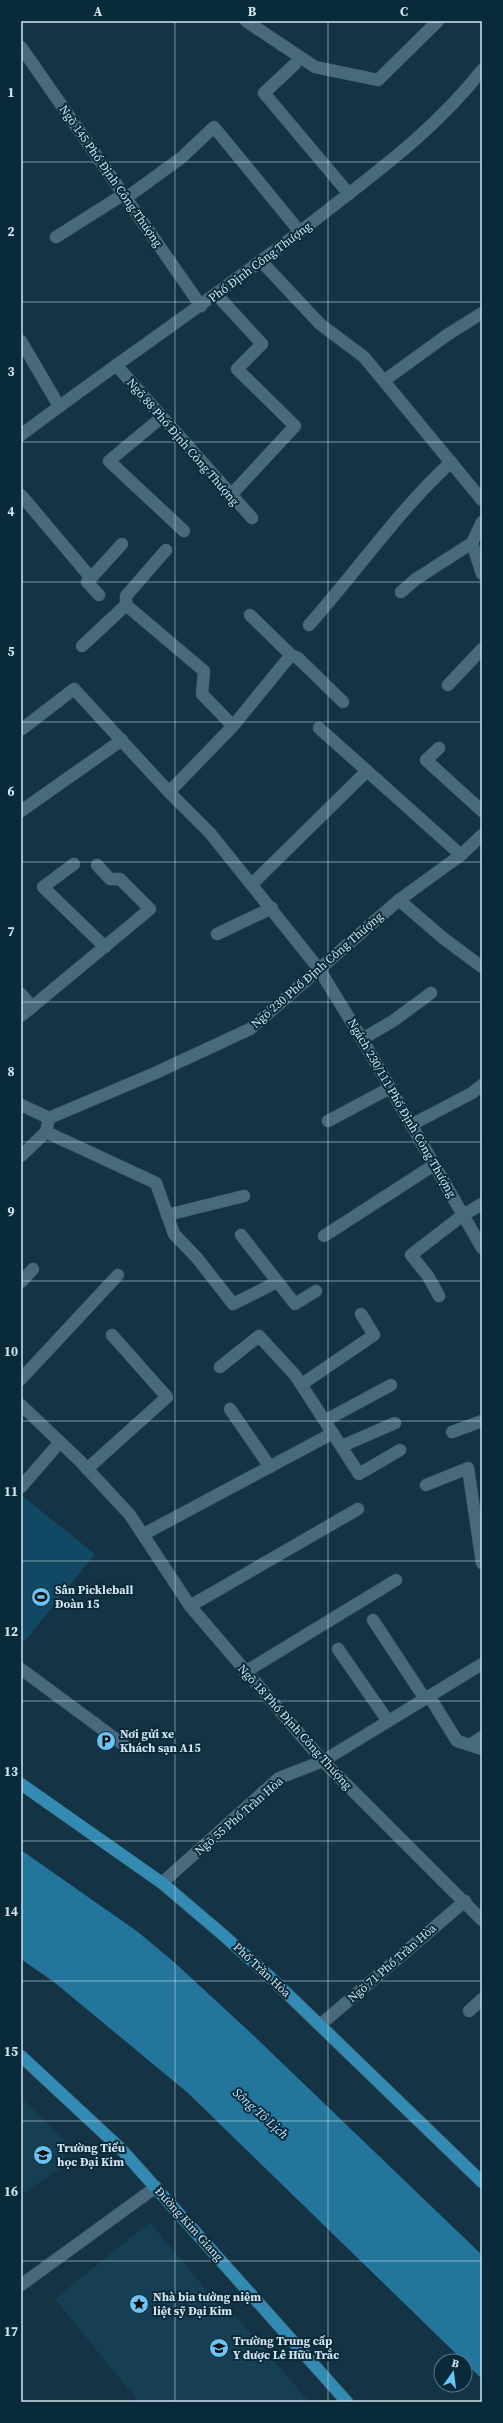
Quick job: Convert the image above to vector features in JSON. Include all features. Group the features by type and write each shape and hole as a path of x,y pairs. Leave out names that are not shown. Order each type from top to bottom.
{"main road":[{"name":"Phố Trần Hòa","path":"21,1784 162,1883 271,1978 482,2182"},
{"name":"Đường Kim Giang","path":"21,2056 122,2150 347,2402"}],"street":[{"path":"246,21 315,67 378,80 434,22"},
{"name":"Ngõ 145 Phố Định Công Thượng","path":"21,47 201,306"},
{"path":"295,64 264,93 349,194"},
{"name":"Phố Định Công Thượng","path":"21,435 59,406 261,262 349,194 425,132 461,96 482,70"},
{"path":"56,237 125,196 181,158 214,127 300,232"},
{"path":"261,262 320,324 364,357 385,380 482,500"},
{"path":"216,294 262,344 237,369 295,426 230,496"},
{"path":"385,380 447,335 482,313"},
{"path":"21,341 59,406"},
{"name":"Ngõ 88 Phố Định Công Thượng","path":"116,365 230,496 252,518"},
{"path":"162,418 109,462 184,531"},
{"path":"309,625 345,584 382,534 426,484 451,462"},
{"path":"21,494 91,578"},
{"path":"401,592 416,579 472,543 482,522"},
{"path":"472,543 482,574"},
{"path":"99,595 86,582 122,544"},
{"path":"82,646 126,605 126,596 166,550"},
{"path":"126,605 204,671 202,694 233,726"},
{"path":"250,615 291,655 298,658 343,702"},
{"path":"448,685 482,649"},
{"path":"169,792 233,726 291,655"},
{"name":"Ngách 230/111 Phố Định Công Thượng","path":"22,729 74,689 169,792 210,832 272,908 319,970 362,1039 482,1248"},
{"path":"319,728 461,854"},
{"path":"21,811 122,740"},
{"path":"439,748 426,760 482,811"},
{"path":"252,884 367,771"},
{"name":"Ngõ 230 Phố Định Công Thượng","path":"49,1118 153,1074 250,1029 399,900 461,854 482,835"},
{"path":"74,864 43,887 105,947"},
{"path":"21,1016 150,909 120,879 110,878 96,865"},
{"path":"399,900 443,938 482,967"},
{"path":"217,934 272,908"},
{"path":"362,1039 393,1021 431,993"},
{"path":"21,994 32,1007"},
{"path":"411,1124 472,1093 482,1085"},
{"path":"328,1120 390,1088"},
{"path":"21,1105 49,1118 46,1132 21,1156"},
{"path":"46,1132 156,1183 174,1234 197,1258 233,1304 277,1282"},
{"path":"324,1236 434,1165"},
{"path":"167,1215 244,1196"},
{"path":"439,1296 428,1276 411,1255 463,1215 482,1204"},
{"path":"241,1235 295,1304 316,1292"},
{"path":"21,1282 33,1269"},
{"path":"21,1379 118,1275"},
{"path":"302,1384 374,1335 361,1314"},
{"path":"86,1469 167,1397 112,1335"},
{"path":"220,1367 259,1336 302,1384 360,1474 400,1450"},
{"path":"326,1420 391,1385"},
{"name":"Ngõ 18 Phố Định Công Thượng","path":"21,1405 60,1442 130,1515 144,1534 190,1606 323,1761 465,1900 482,1920"},
{"path":"230,1409 270,1467"},
{"path":"452,1432 482,1421"},
{"path":"342,1446 395,1424"},
{"path":"144,1534 334,1433"},
{"path":"21,1487 60,1442"},
{"path":"426,1485 468,1468 482,1562"},
{"path":"190,1606 358,1509"},
{"path":"246,1672 396,1580"},
{"path":"373,1620 458,1741 482,1749"},
{"path":"338,1649 388,1721"},
{"name":"Ngõ 55 Phố Trần Hòa","path":"162,1883 279,1778 323,1761 482,1664"},
{"path":"21,1669 128,1748"},
{"path":"470,1745 482,1737"},
{"name":"Ngõ 71 Phố Trần Hòa","path":"320,2025 465,1900"},
{"path":"469,2011 482,1999"},
{"path":"21,2286 156,2187"}],"shaded area":[{"name":"Sân Pickleball Đoàn 15","path":"21,1495 95,1554 24,1642 21,1639"},
{"name":"Trường Tiểu học Đại Kim","path":"21,2098 67,2143 63,2166 21,2195"},
{"path":"150,2222 222,2309 227,2306 309,2402 139,2402 55,2299"}],"water":[{"name":"Sông Tô Lịch","path":"21,1850 138,1932 175,1963 253,2035 482,2255 482,2379 473,2370 473,2353 455,2353 188,2093 54,1982 21,1959"}],"place":[{"name":"Sân Pickleball Đoàn 15","path":"41,1597"},
{"name":"Nơi gửi xe Khách sạn A15","path":"106,1741"},
{"name":"Trường Tiểu học Đại Kim","path":"43,2155"},
{"name":"Nhà bia tưởng niệm liệt sỹ Đại Kim","path":"139,2304"},
{"name":"Trường Trung cấp Y dược Lê Hữu Trắc","path":"219,2348"}]}
